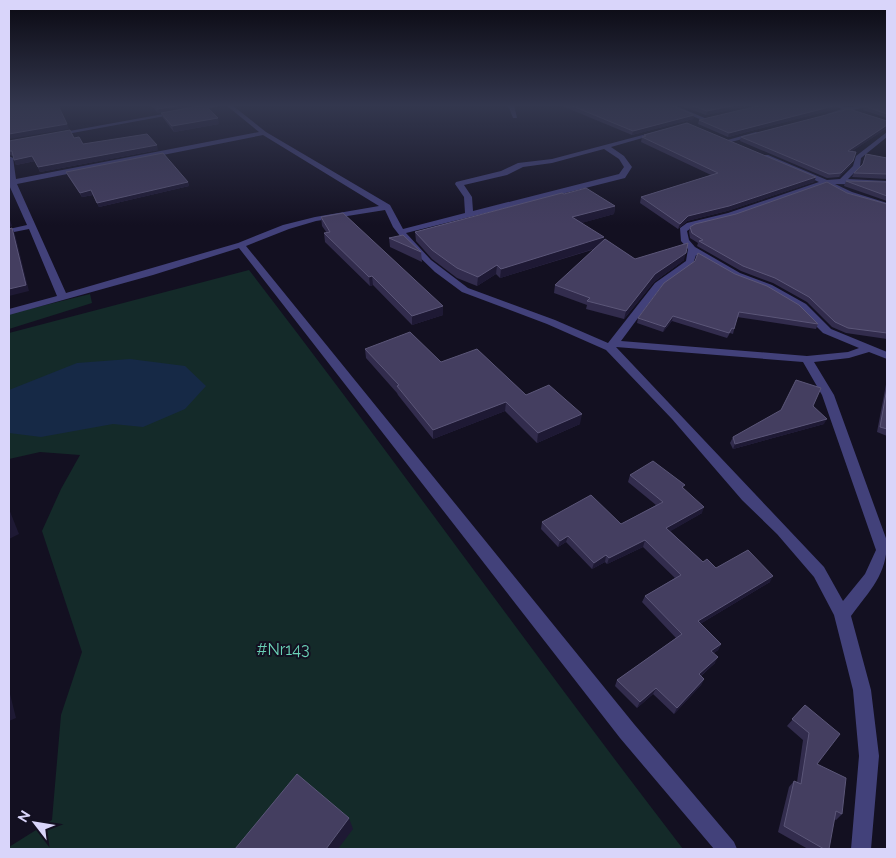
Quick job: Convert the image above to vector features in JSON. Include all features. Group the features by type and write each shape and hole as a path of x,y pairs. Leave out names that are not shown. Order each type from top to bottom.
{"street":[{"path":"11,183 203,145"},
{"path":"284,145 386,207 394,215 397,226 408,242 453,283 466,290 612,346 807,359 849,355 869,349"},
{"path":"469,215 468,197 459,184 504,173 521,165 552,161 612,145"},
{"path":"842,181 856,167 858,157 873,145"},
{"path":"401,232 622,176 628,167 626,161 622,156 605,147"},
{"path":"754,152 800,170 850,194 887,206"},
{"path":"9,158 11,183 63,297"},
{"path":"887,183 842,181 825,183 738,212 690,225 683,230 685,241 692,249 737,275 769,286 802,306 827,331 887,356"},
{"path":"9,312 241,245 286,226 386,207"},
{"path":"9,231 32,226"},
{"path":"241,245 627,731 727,849"},
{"path":"612,346 658,285 690,262 692,249"},
{"path":"612,346 747,496 782,530 819,572 842,614 862,690 869,756 861,849"},
{"path":"807,359 828,395 883,550 871,578 842,614"}],"green space":[{"name":"#Nr143","path":"249,270 683,849 9,849 9,847 52,820 61,715 82,652 42,531 61,489 80,455 40,452 9,459 9,333"},
{"path":"90,294 92,303 9,329 9,314"}],"water":[{"path":"130,359 185,366 206,386 185,409 143,427 113,424 41,437 9,433 9,390 77,363"}],"building":[{"path":"9,145 157,145 38,167 32,156 14,160 12,151 9,151"},
{"path":"659,145 740,145 816,177 729,206 688,216 680,224 641,197 718,173"},
{"path":"760,145 857,145 848,151 856,152 853,161 841,173 829,174"},
{"path":"163,153 188,182 97,203 91,190 80,193 66,172"},
{"path":"866,154 887,158 887,174 854,173 863,164"},
{"path":"846,181 887,182 887,196"},
{"path":"827,182 847,193 887,204 887,333 848,328 835,322 809,297 775,278 743,266 699,241 703,240 692,233 690,227 695,224 736,214"},
{"path":"586,188 615,206 572,217 604,237 501,269 497,265 478,277 457,268 432,250 415,232 562,193"},
{"path":"343,213 443,306 412,316 372,276 369,277 324,233 330,232 321,217"},
{"path":"12,228 26,285 9,289 9,229"},
{"path":"403,235 421,252 389,238"},
{"path":"605,239 635,259 688,243 686,253 655,274 626,311 587,301 590,298 555,285"},
{"path":"698,253 735,274 767,286 799,305 818,324 739,312 734,329 732,328 729,333 673,316 665,327 638,318 664,283 695,261"},
{"path":"410,332 441,362 477,349 526,395 549,385 582,414 538,433 506,402 433,430 397,386 399,385 365,349"},
{"path":"796,380 821,388 813,406 827,419 735,444 733,437 781,410"},
{"path":"887,388 887,429 880,427"},
{"path":"653,461 685,485 682,487 704,507 666,528 703,562 707,559 716,568 748,550 773,576 698,621 721,644 711,651 718,657 699,674 704,679 677,708 656,688 640,702 617,680 682,634 645,596 681,575 645,540 609,558 606,555 594,563 568,536 560,541 542,522 591,495 621,524 663,502 630,475"},
{"path":"805,705 840,734 817,764 846,778 842,814 836,811 829,849 824,849 784,826 794,781 801,784 809,733 792,719"},
{"path":"297,774 349,818 326,849 235,849"}]}
